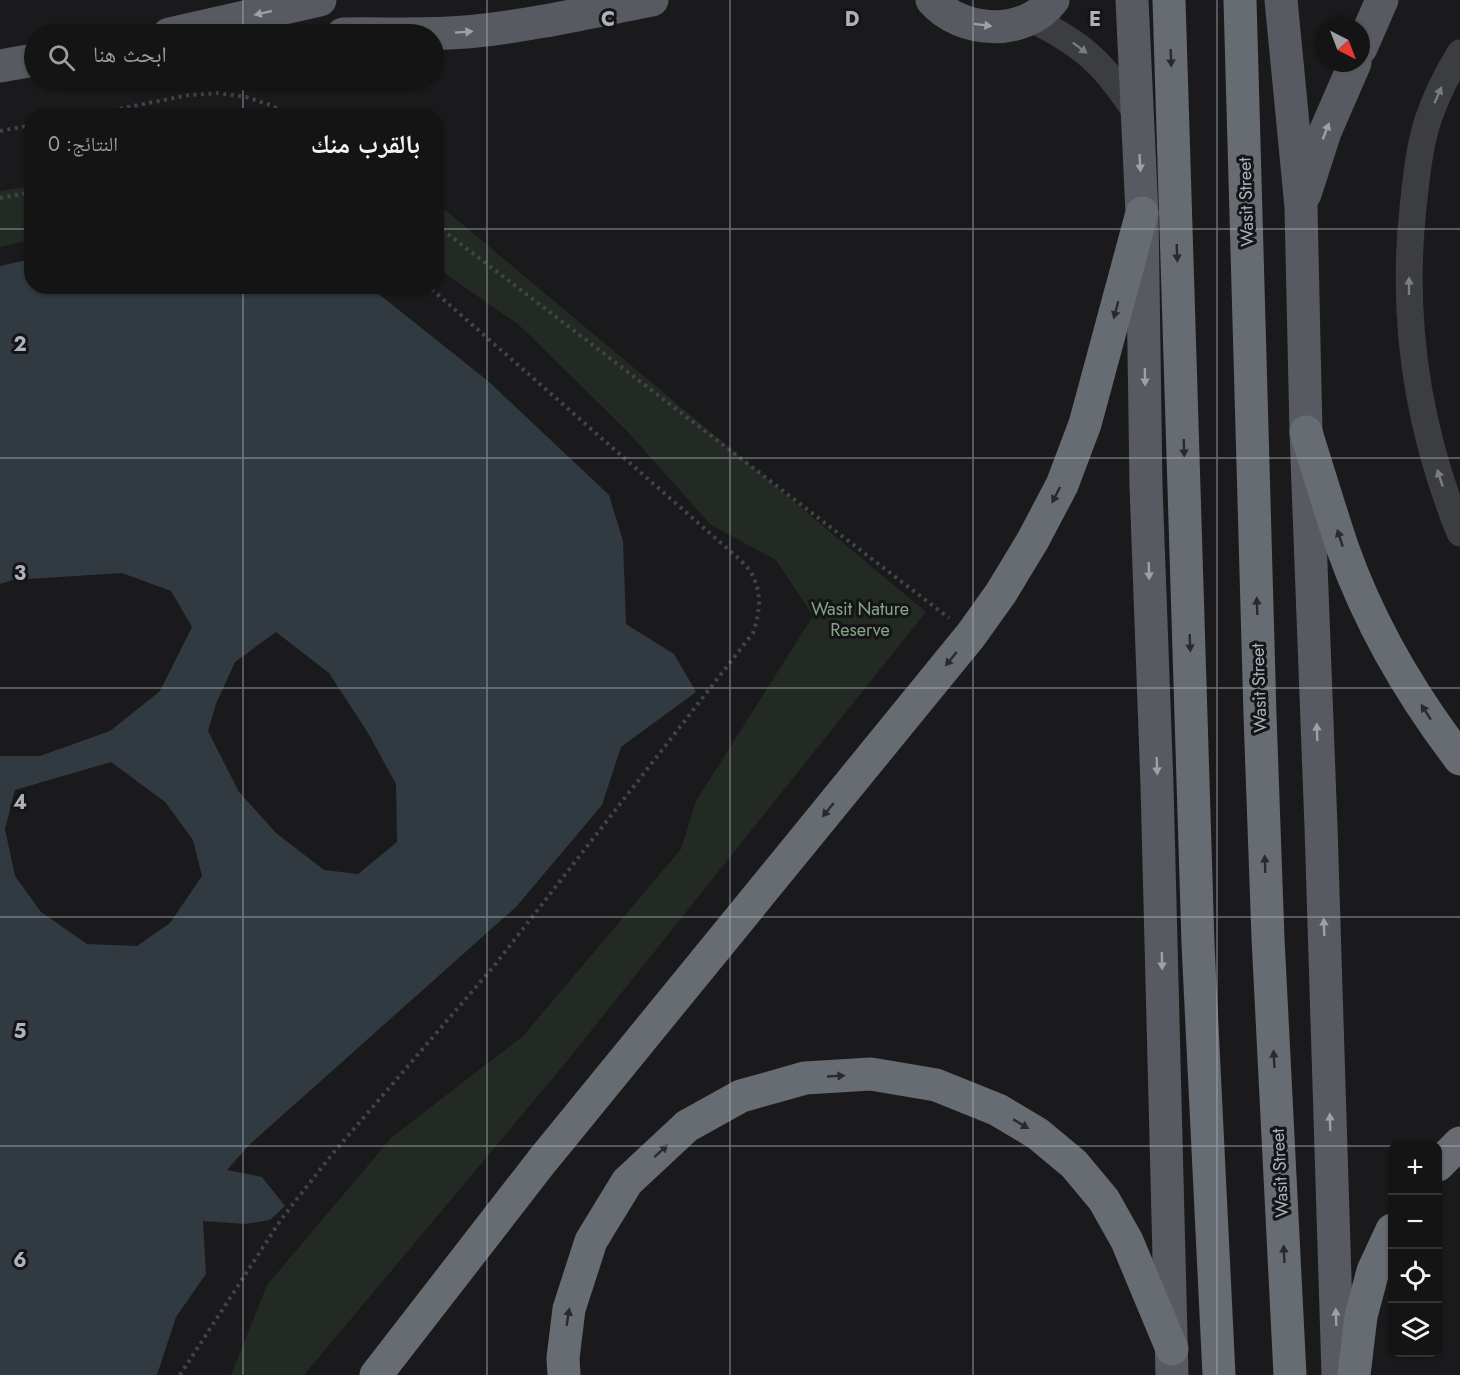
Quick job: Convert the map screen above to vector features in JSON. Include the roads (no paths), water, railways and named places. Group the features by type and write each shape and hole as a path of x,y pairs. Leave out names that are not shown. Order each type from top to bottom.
{"highway":[{"path":"1169,0 1198,944 1219,1375"},
{"name":"Wasit Street","path":"1240,0 1268,938 1290,1375"},
{"path":"376,1375 542,1161 971,635 1006,584 1033,540 1062,485 1085,424 1142,213"},
{"path":"1306,432 1344,550 1362,596 1409,684 1460,759"},
{"path":"564,1375 563,1358 569,1309 591,1241 627,1182 687,1126 741,1096 805,1078 871,1074 936,1085 998,1110 1038,1134 1074,1164 1104,1200 1127,1241 1172,1362"},
{"path":"1442,1160 1460,1143"},
{"path":"1354,1375 1361,1316 1373,1271 1388,1239"}],"main road":[{"path":"213,24 320,0"},
{"path":"444,34 474,32 542,22 652,0"},
{"path":"932,0 938,7 959,20 983,27 1007,26 1042,9"},
{"path":"1132,0 1142,213 1146,486 1157,785 1172,1362"},
{"path":"1281,0 1301,207 1306,432 1322,839 1338,1375"},
{"path":"1370,27 1382,0"},
{"path":"0,66 24,62"},
{"path":"1301,207 1325,132 1351,72"}],"street":[{"path":"1042,9 1071,41 1105,71 1137,114"},
{"path":"1460,53 1439,92 1427,124 1416,178 1410,233 1408,288 1411,344 1419,398 1448,505 1460,533"}],"park label":[{"name":"Wasit Nature Reserve","path":"860,619"}]}
